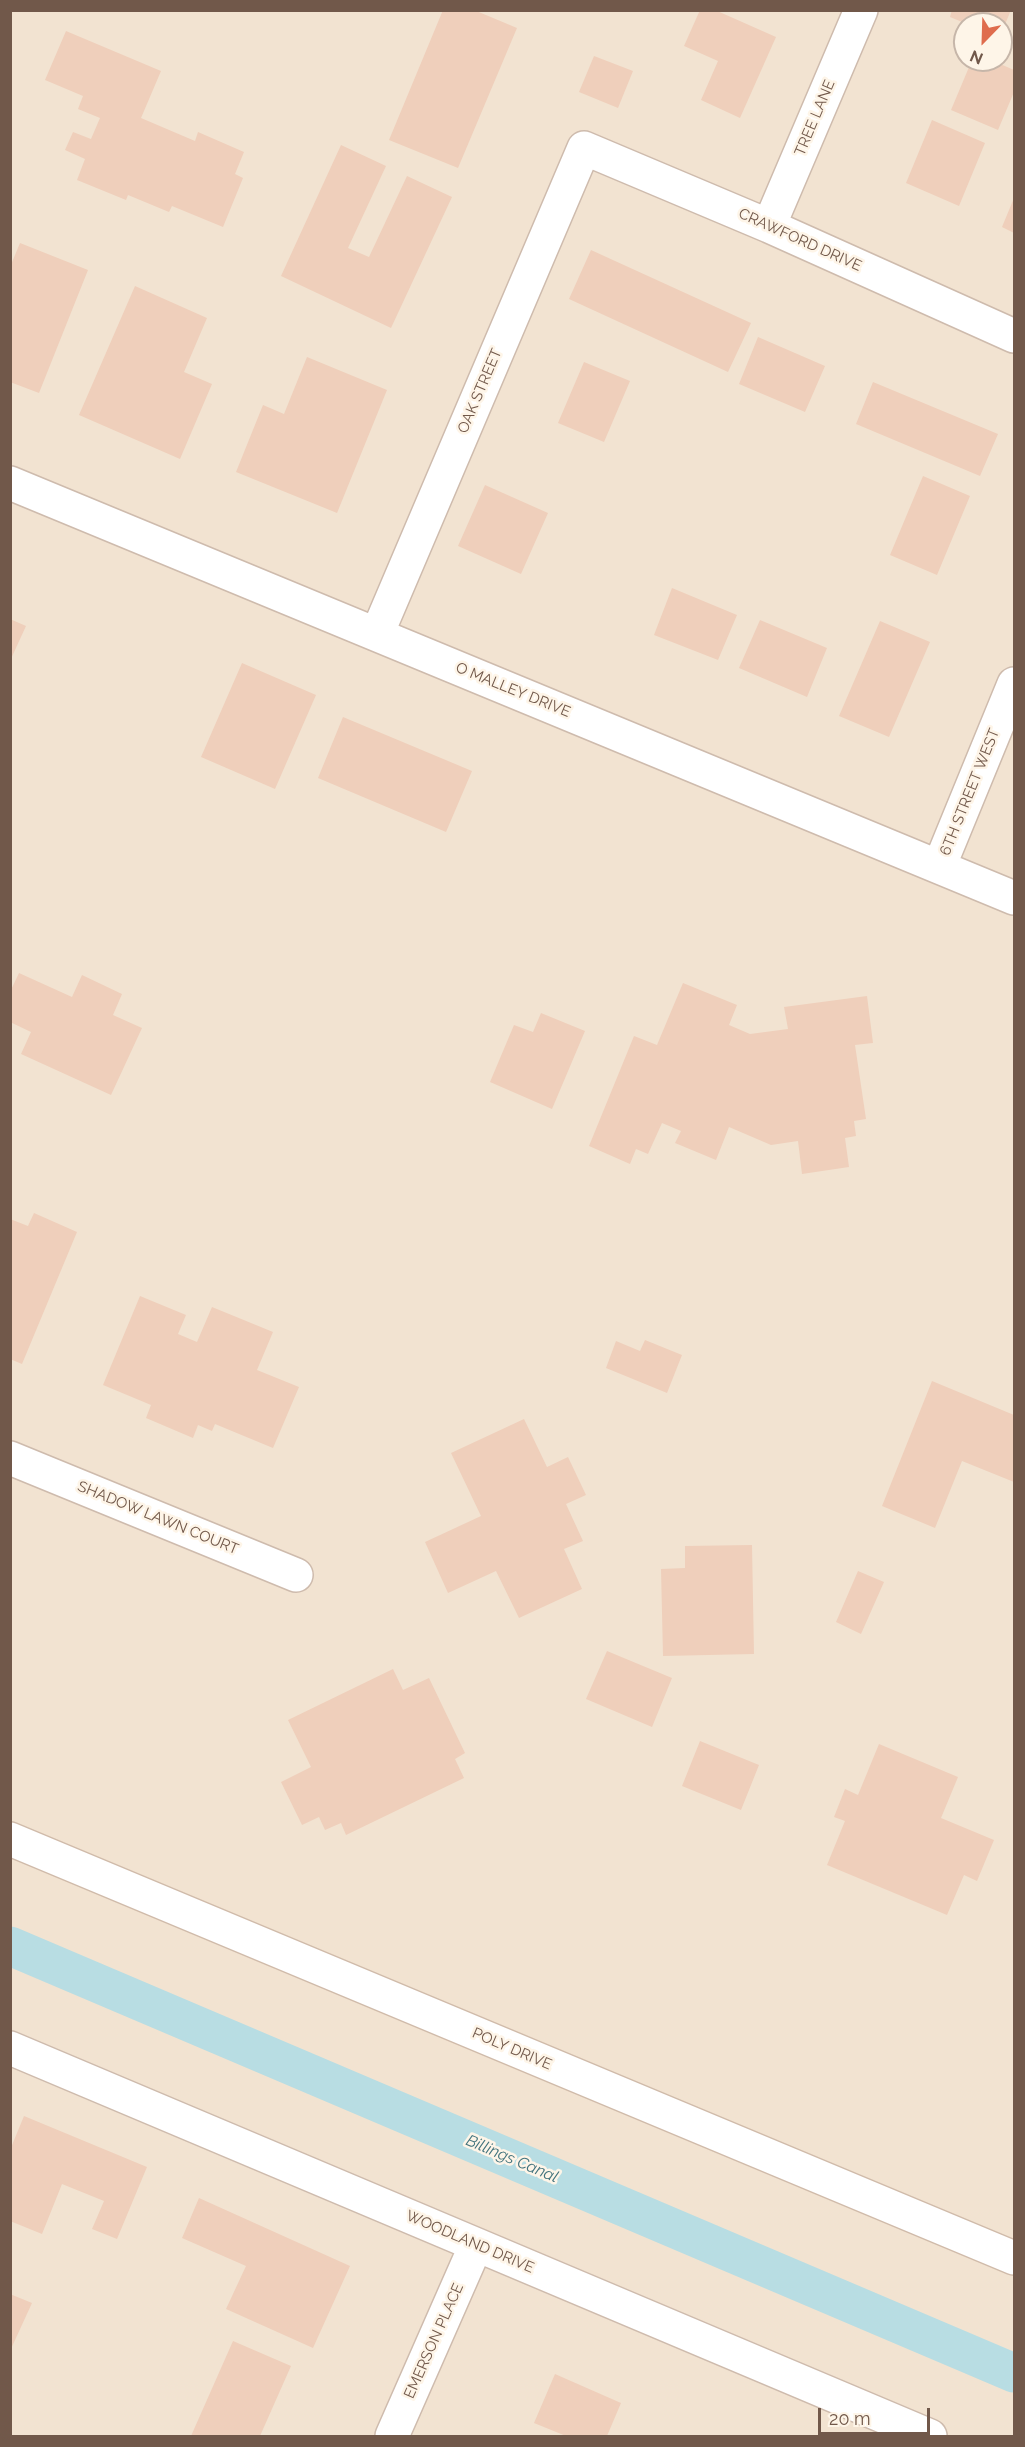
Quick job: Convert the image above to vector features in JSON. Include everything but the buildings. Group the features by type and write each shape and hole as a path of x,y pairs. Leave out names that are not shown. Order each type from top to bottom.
{"street":[{"name":"TREE LANE","path":"769,226 861,10"},
{"name":"CRAWFORD DRIVE","path":"584,148 769,226 1014,336"},
{"name":"OAK STREET","path":"377,634 584,148"},
{"name":"O MALLEY DRIVE","path":"10,483 1014,898"},
{"name":"6TH STREET WEST","path":"939,867 1014,684"},
{"name":"SHADOW LAWN COURT","path":"14,1468 296,1575"},
{"name":"POLY DRIVE","path":"10,1839 1014,2258"},
{"name":"WOODLAND DRIVE","path":"10,2048 930,2436"},
{"name":"EMERSON PLACE","path":"392,2436 476,2245"}],"shaded area":[{"path":"11,11 1014,11 1014,2436 11,2436"}],"waterway":[{"name":"Billings Canal","path":"10,1946 1014,2373"}]}
